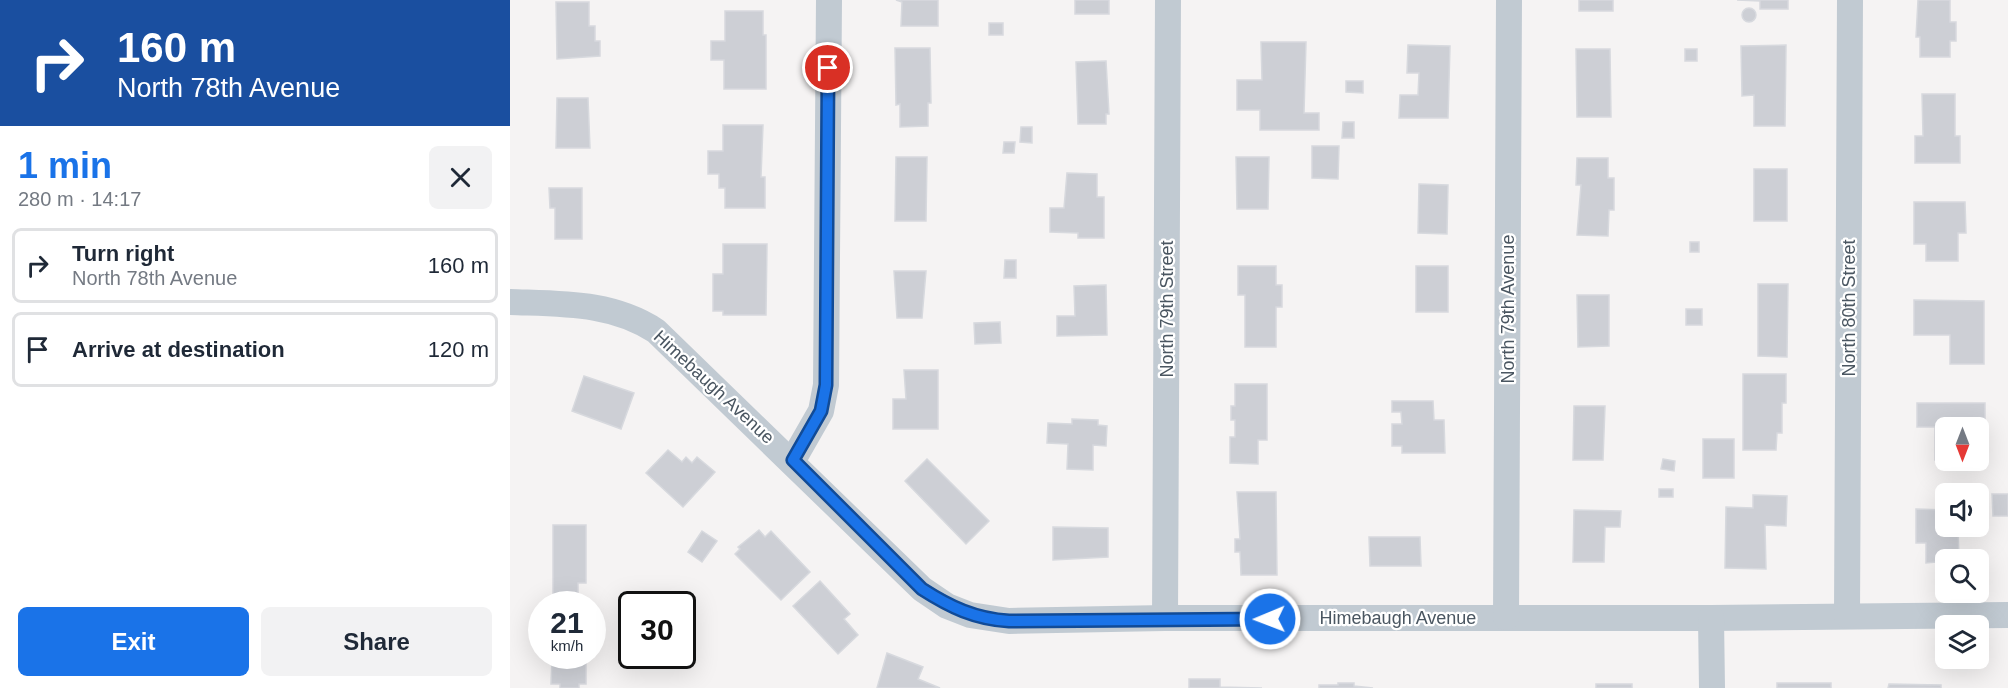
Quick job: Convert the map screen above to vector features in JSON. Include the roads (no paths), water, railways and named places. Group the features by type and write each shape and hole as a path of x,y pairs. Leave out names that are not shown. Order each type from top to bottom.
{"street":[{"path":"793,460 821,411 826,385 829,0"},
{"name":"North 79th Street","path":"1165,618 1168,0"},
{"name":"North 79th Avenue","path":"1506,617 1509,0"},
{"name":"North 80th Street","path":"1847,615 1850,0"},
{"name":"Himebaugh Avenue","path":"510,302 584,305 614,311 640,321 669,341 793,460 922,589 947,606 970,615 1003,621 1165,618 1711,618 2008,615"},
{"path":"1711,618 1712,688"}]}
